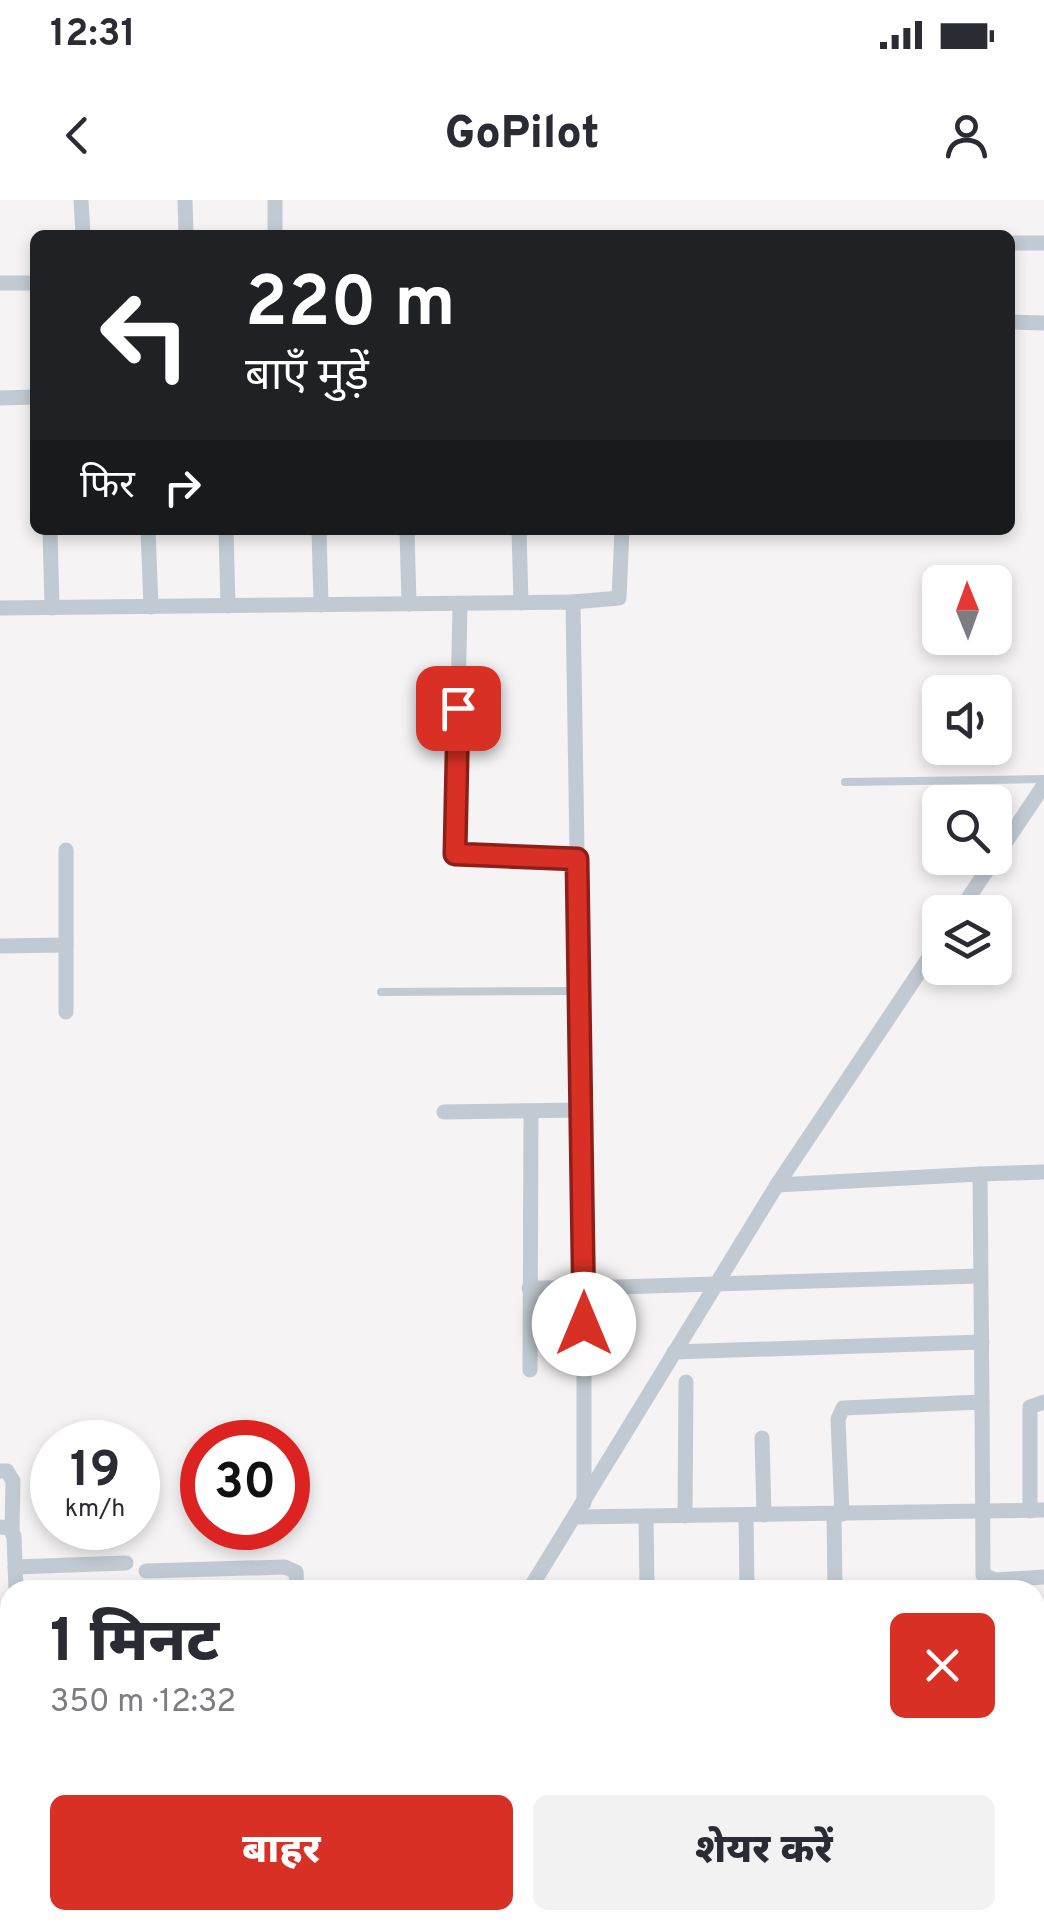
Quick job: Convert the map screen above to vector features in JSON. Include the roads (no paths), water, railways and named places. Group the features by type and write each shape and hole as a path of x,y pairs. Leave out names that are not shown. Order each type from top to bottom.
{"street":[{"path":"82,200 83,230"},
{"path":"185,200 186,230"},
{"path":"275,200 275,230"},
{"path":"1015,244 1044,243"},
{"path":"0,283 30,283"},
{"path":"1015,322 1044,323"},
{"path":"0,398 30,397"},
{"path":"50,535 52,608"},
{"path":"148,535 151,607"},
{"path":"226,535 228,606"},
{"path":"319,535 321,605"},
{"path":"406,535 408,604"},
{"path":"520,535 521,603"},
{"path":"0,608 460,604 619,598 622,535"},
{"path":"573,602 583,1110 580,1511"},
{"path":"460,604 455,854 577,859"},
{"path":"970,895 1044,782"},
{"path":"66,850 66,1012"},
{"path":"0,946 66,945"},
{"path":"535,1580 777,1186 922,968"},
{"path":"444,1112 583,1110"},
{"path":"530,1370 531,1111"},
{"path":"777,1186 1044,1172"},
{"path":"980,1174 983,1575 995,1580 1044,1577"},
{"path":"530,1288 980,1276"},
{"path":"674,1352 982,1342"},
{"path":"685,1516 686,1382"},
{"path":"835,1580 838,1418 843,1408 982,1402"},
{"path":"580,1511 685,1516 1037,1510 1030,1406 1044,1402"},
{"path":"762,1438 764,1515"},
{"path":"0,1471 13,1481 6,1529 16,1580"},
{"path":"746,1515 747,1580"},
{"path":"646,1516 648,1580"},
{"path":"16,1567 126,1563"},
{"path":"146,1571 285,1567 296,1572 296,1580"}],"lane":[{"path":"846,782 1044,782"},
{"path":"382,992 580,991"}]}
